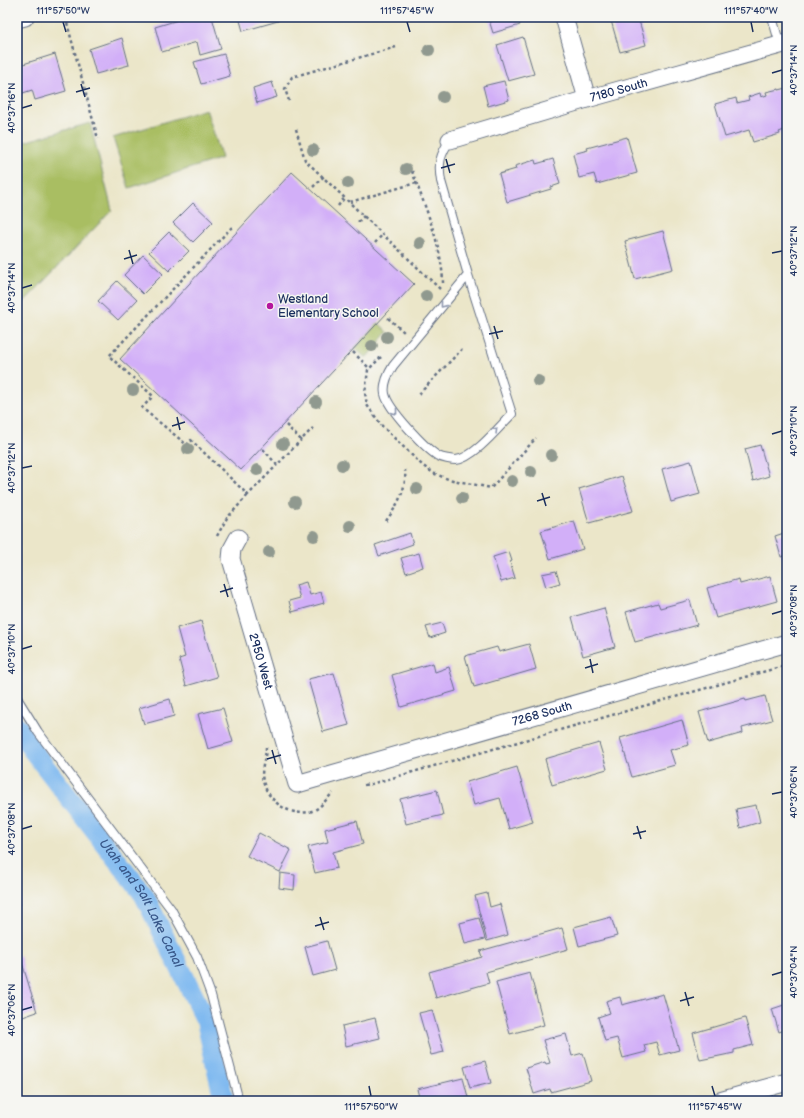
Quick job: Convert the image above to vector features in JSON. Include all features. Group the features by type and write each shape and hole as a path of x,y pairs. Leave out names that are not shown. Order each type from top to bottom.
{"street":[{"path":"17,20 25,17"},
{"path":"564,17 587,99"},
{"name":"7180 South","path":"450,140 587,99 784,44"},
{"name":"2950 West","path":"238,538 232,549 231,559 297,784"},
{"name":"7268 South","path":"297,784 787,643"},
{"path":"720,1101 787,1082"}],"lane":[{"path":"772,17 784,44"},
{"path":"450,140 442,151 440,172 468,275 512,414 473,453 456,460 439,457 416,437 392,409 385,394 386,378 392,368 468,275"},
{"path":"17,698 38,732 171,909 197,957 211,995 239,1101"}],"path":[{"path":"67,23 98,139"},
{"path":"289,101 285,89 292,77 396,47"},
{"path":"296,129 306,160 440,289"},
{"path":"412,171 433,229 439,252 443,285 438,294"},
{"path":"313,187 324,176"},
{"path":"349,202 416,183"},
{"path":"338,206 345,197"},
{"path":"358,222 364,216"},
{"path":"232,227 109,356 153,396 142,408 187,445 191,440 248,495"},
{"path":"375,243 383,234"},
{"path":"388,318 404,332"},
{"path":"399,337 409,327"},
{"path":"419,394 462,349"},
{"path":"353,352 370,369"},
{"path":"386,352 368,370 366,384 367,405 382,426 423,466 435,474 448,479 492,488 536,438"},
{"path":"286,425 301,440"},
{"path":"216,538 227,518 313,428"},
{"path":"263,449 277,465"},
{"path":"386,521 398,503 405,476 405,470"},
{"path":"356,786 379,782 787,665"},
{"path":"264,740 266,755 263,765 262,779 271,797 280,807 293,812 312,811 320,807 332,793 337,790"}],"green space":[{"path":"206,109 222,158 129,188 113,138"},
{"path":"90,123 112,210 22,304 17,300 17,144"},
{"path":"373,318 388,332 366,358 350,344"}],"building":[{"path":"188,17 212,17 221,49 200,55 197,42 162,52 155,27"},
{"path":"239,17 277,17 278,21 243,31"},
{"path":"488,17 517,17 520,25 493,33"},
{"path":"610,17 638,17 646,45 620,52"},
{"path":"523,37 534,74 508,81 497,45"},
{"path":"122,38 129,65 96,74 89,49"},
{"path":"55,54 66,91 35,100 32,90 17,95 17,66"},
{"path":"224,54 230,76 201,84 194,62"},
{"path":"504,81 509,100 488,106 483,86"},
{"path":"272,82 277,97 257,103 253,88"},
{"path":"787,88 787,129 779,132 780,134 753,142 749,130 725,137 715,104 736,98 737,103 749,100 748,97 760,93 761,97 767,95 766,92"},
{"path":"627,137 637,173 597,184 594,174 579,178 573,154 588,150 587,148"},
{"path":"553,159 560,184 551,187 551,189 507,202 499,174 516,169 515,166 535,160 536,164"},
{"path":"292,172 414,284 241,470 120,359"},
{"path":"193,203 213,222 193,242 173,223"},
{"path":"663,231 673,269 635,279 625,241"},
{"path":"169,232 189,251 169,271 149,252"},
{"path":"143,255 163,274 143,294 124,275"},
{"path":"117,281 137,300 118,320 98,301"},
{"path":"760,445 769,476 753,481 745,449"},
{"path":"691,461 700,494 671,502 662,469"},
{"path":"622,476 633,511 589,523 579,489"},
{"path":"574,521 583,549 550,559 541,531"},
{"path":"787,532 787,555 781,557 775,536"},
{"path":"410,533 413,544 379,556 375,545"},
{"path":"509,552 512,561 510,562 515,578 501,582 493,557"},
{"path":"419,553 423,567 406,573 401,558"},
{"path":"556,571 560,583 546,587 542,574"},
{"path":"770,576 777,601 716,618 707,588 739,579 740,584"},
{"path":"306,582 310,595 321,592 324,603 292,612 289,601 300,598 296,585"},
{"path":"690,600 697,625 635,642 626,612 658,603 660,608"},
{"path":"604,608 615,647 583,656 572,617"},
{"path":"201,621 217,677 186,686 179,659 185,657 177,628"},
{"path":"442,623 445,633 430,638 426,627"},
{"path":"529,644 536,669 474,687 465,656 497,647 499,652"},
{"path":"433,663 435,672 449,667 456,691 401,707 392,675"},
{"path":"334,673 349,725 323,732 308,679"},
{"path":"765,696 772,720 742,728 743,733 708,743 699,712 745,699 746,701"},
{"path":"170,699 174,716 144,724 139,708"},
{"path":"223,708 233,742 208,749 198,714"},
{"path":"682,720 689,745 670,750 675,765 632,777 620,738"},
{"path":"599,743 607,769 552,785 545,759"},
{"path":"517,767 533,822 509,829 500,798 474,805 467,782"},
{"path":"437,790 443,815 406,824 400,799"},
{"path":"756,805 760,822 740,828 736,809"},
{"path":"357,821 363,844 333,852 337,868 315,873 308,847 328,842 325,829"},
{"path":"259,833 291,850 280,872 247,856"},
{"path":"280,873 295,875 294,890 279,888"},
{"path":"17,893 20,904 17,905"},
{"path":"487,893 490,907 500,904 508,935 487,941 475,896"},
{"path":"611,917 617,936 579,946 574,927"},
{"path":"479,918 485,939 465,944 460,923"},
{"path":"562,928 568,949 486,972 489,983 436,998 429,972 482,957 480,951"},
{"path":"327,941 335,970 313,976 305,947"},
{"path":"20,956 37,1012 17,1019 17,957"},
{"path":"530,973 544,1025 510,1034 496,982"},
{"path":"663,994 679,1050 660,1055 656,1042 644,1045 646,1052 623,1058 617,1038 605,1041 598,1017 610,1013 606,1001 620,997 622,1005"},
{"path":"787,1004 787,1029 779,1032 772,1009"},
{"path":"432,1010 444,1052 431,1055 419,1013"},
{"path":"375,1018 380,1038 346,1046 342,1026"},
{"path":"745,1018 753,1045 734,1050 734,1053 700,1060 693,1033"},
{"path":"566,1034 572,1056 583,1053 591,1081 551,1092 550,1089 534,1094 526,1068 545,1062 546,1064 550,1063 543,1040"},
{"path":"485,1061 491,1083 470,1088 464,1067"},
{"path":"463,1078 469,1101 420,1101 417,1089"}],"waterway":[{"name":"Utah and Salt Lake Canal","path":"17,726 33,751 144,895 206,1021 224,1101"}],"place":[{"name":"Westland Elementary School","path":"270,306"}]}
